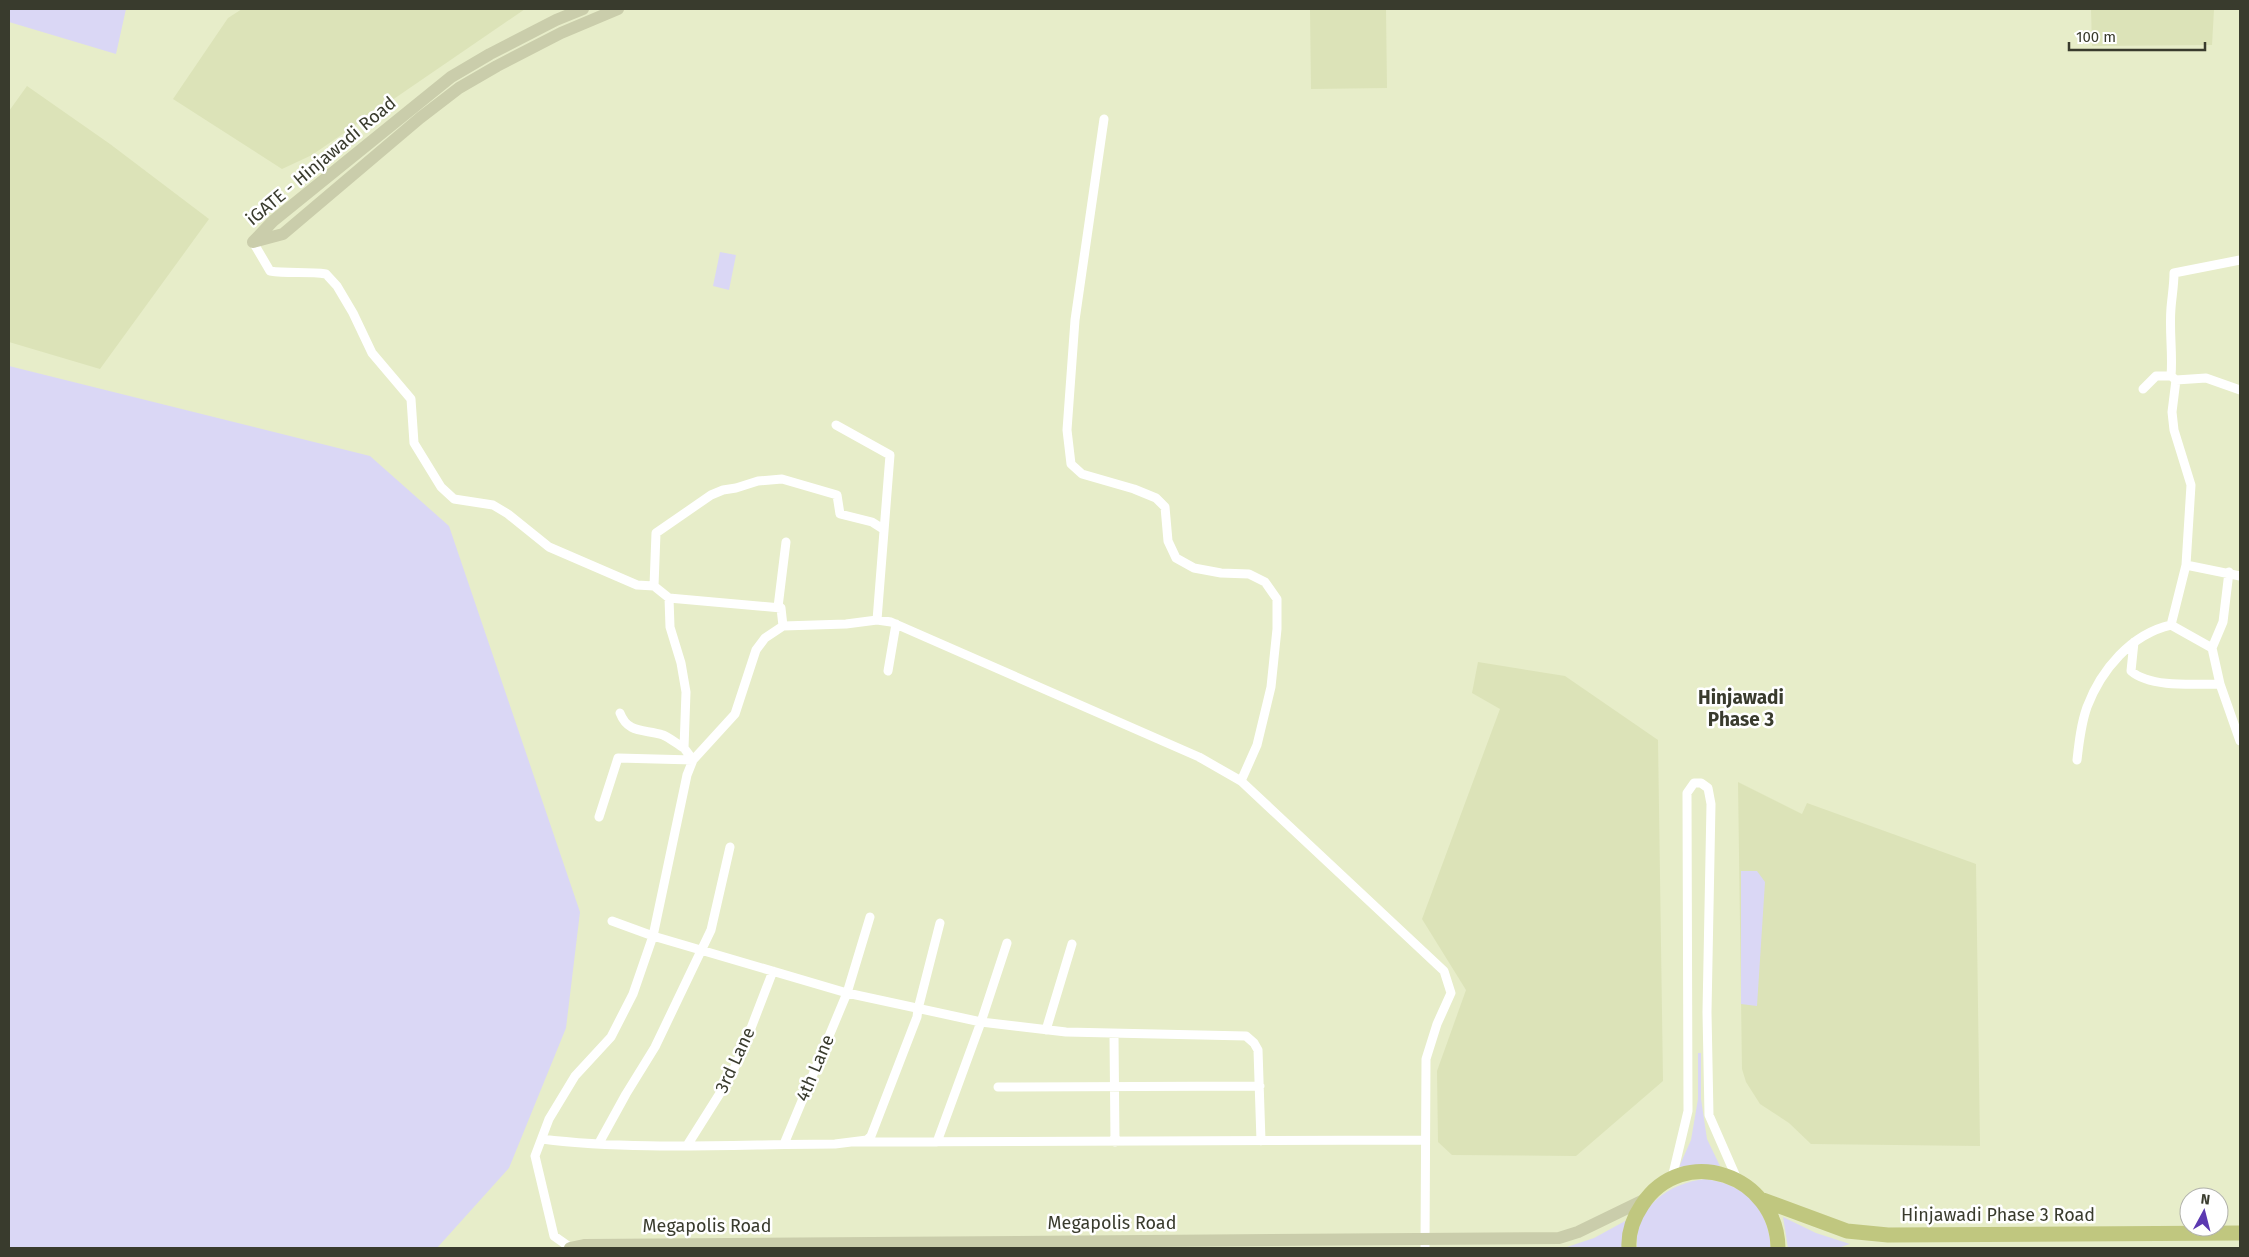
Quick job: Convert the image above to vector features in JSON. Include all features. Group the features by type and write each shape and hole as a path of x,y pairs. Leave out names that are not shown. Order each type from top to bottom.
{"main road":[{"path":"1629,1248 1631,1228 1637,1213 1646,1199 1658,1187 1672,1178 1688,1173 1705,1172 1737,1179 1751,1188 1763,1200 1777,1230 1778,1248"},
{"name":"Hinjawadi Phase 3 Road","path":"1763,1200 1847,1232 1888,1235 2240,1233"}],"street":[{"name":"iGATE - Hinjawadi Road","path":"252,242 273,221 451,77 490,54 583,9"},
{"name":"iGATE - Hinjawadi Road","path":"252,242 283,234 420,118 459,88 561,33 618,9"},
{"path":"451,77 459,88"},
{"path":"1104,119 1075,320 1068,430 1071,464 1082,474 1134,489 1156,498 1165,507 1168,542 1176,558 1194,568 1220,573 1249,574 1265,582 1277,599 1277,629 1271,687 1257,745 1241,781"},
{"path":"252,242 270,271 283,274 309,272 326,274 337,286 353,313 372,353 411,399 414,443 441,488 454,499 493,505 508,514 549,547 637,585 654,586 669,598 782,608 783,626"},
{"path":"2171,625 2186,566 2191,485 2174,430 2172,412 2171,307 2174,273 2240,260"},
{"path":"2143,389 2156,376 2206,378 2240,390"},
{"path":"836,425 890,454 877,620"},
{"path":"654,586 656,533 711,496 723,490 758,481 782,479 837,495 840,514 872,522 883,529"},
{"path":"778,607 786,542"},
{"path":"2186,566 2229,572 2240,576"},
{"path":"2229,572 2223,622 2212,648 2220,684 2240,740"},
{"path":"669,598 670,627 681,664 686,692 684,748"},
{"path":"571,1248 554,1236 535,1156 549,1120 575,1076 611,1037 633,994 653,936 687,775 693,760 735,714 756,650 765,638 783,626 846,624 877,620 896,624 1199,757 1241,781 1444,971 1451,993 1437,1024 1426,1059 1424,1244"},
{"path":"888,671 896,624"},
{"path":"2076,760 2082,723 2095,690 2119,655 2134,642 2154,629 2171,625 2212,648"},
{"path":"2134,642 2131,672 2136,675 2150,681 2220,684"},
{"path":"620,713 624,722 629,727 665,736 684,748 693,760"},
{"path":"598,817 618,758 693,760"},
{"path":"1672,1178 1688,1111 1687,793 1694,783 1701,783 1708,788 1711,804 1707,1012 1709,1115 1737,1179"},
{"path":"599,1143 655,1047 711,930 730,847"},
{"name":"4th Lane","path":"784,1144 847,993 870,917"},
{"path":"612,921 653,936 847,993 981,1022 1046,1030 1114,1035 1246,1036 1254,1043 1258,1050 1261,1141"},
{"path":"855,1142 866,1140 871,1136 918,1017 918,1009 940,923"},
{"path":"937,1142 981,1022 1007,943"},
{"path":"1046,1030 1072,944"},
{"name":"3rd Lane","path":"688,1144 729,1079 742,1054 772,971"},
{"path":"1114,1035 1116,1142"},
{"path":"998,1087 1116,1085 1260,1086"},
{"path":"542,1139 599,1143 688,1144 1425,1140"},
{"name":"Megapolis Road","path":"571,1248 584,1245 1424,1244 1559,1238 1578,1232 1646,1199"}],"shaded area":[{"path":"9,9 126,9 116,54 9,22"},
{"path":"242,9 525,9 312,155 282,169 173,99 228,18"},
{"path":"1310,9 1386,9 1387,88 1311,89"},
{"path":"2091,9 2214,9 2212,45 2092,46"},
{"path":"27,86 110,144 209,219 100,369 9,342 9,111"},
{"path":"720,252 736,255 729,290 713,286"},
{"path":"9,366 370,456 449,526 580,912 566,1028 509,1168 437,1248 9,1248"},
{"path":"1478,662 1565,676 1658,740 1663,1081 1576,1156 1452,1155 1438,1142 1437,1071 1466,990 1422,919 1500,709 1472,693"},
{"path":"1738,782 1802,814 1807,803 1976,864 1980,1146 1811,1144 1789,1123 1760,1104 1746,1082 1742,1069"},
{"path":"1741,871 1757,871 1765,882 1757,1006 1741,1004"},
{"path":"1698,1053 1701,1053 1701,1099 1707,1139 1720,1166 1679,1167 1691,1140 1698,1099"},
{"path":"1705,1179 1732,1186 1752,1200 1765,1221 1771,1248 1637,1248 1641,1221 1647,1210 1656,1200 1678,1186 1691,1181"},
{"path":"1783,1217 1816,1233 1850,1244 1838,1248 1788,1248"},
{"path":"1627,1220 1622,1248 1564,1248 1594,1238"}],"district":[{"name":"Hinjawadi Phase 3","path":"1741,708"}]}
